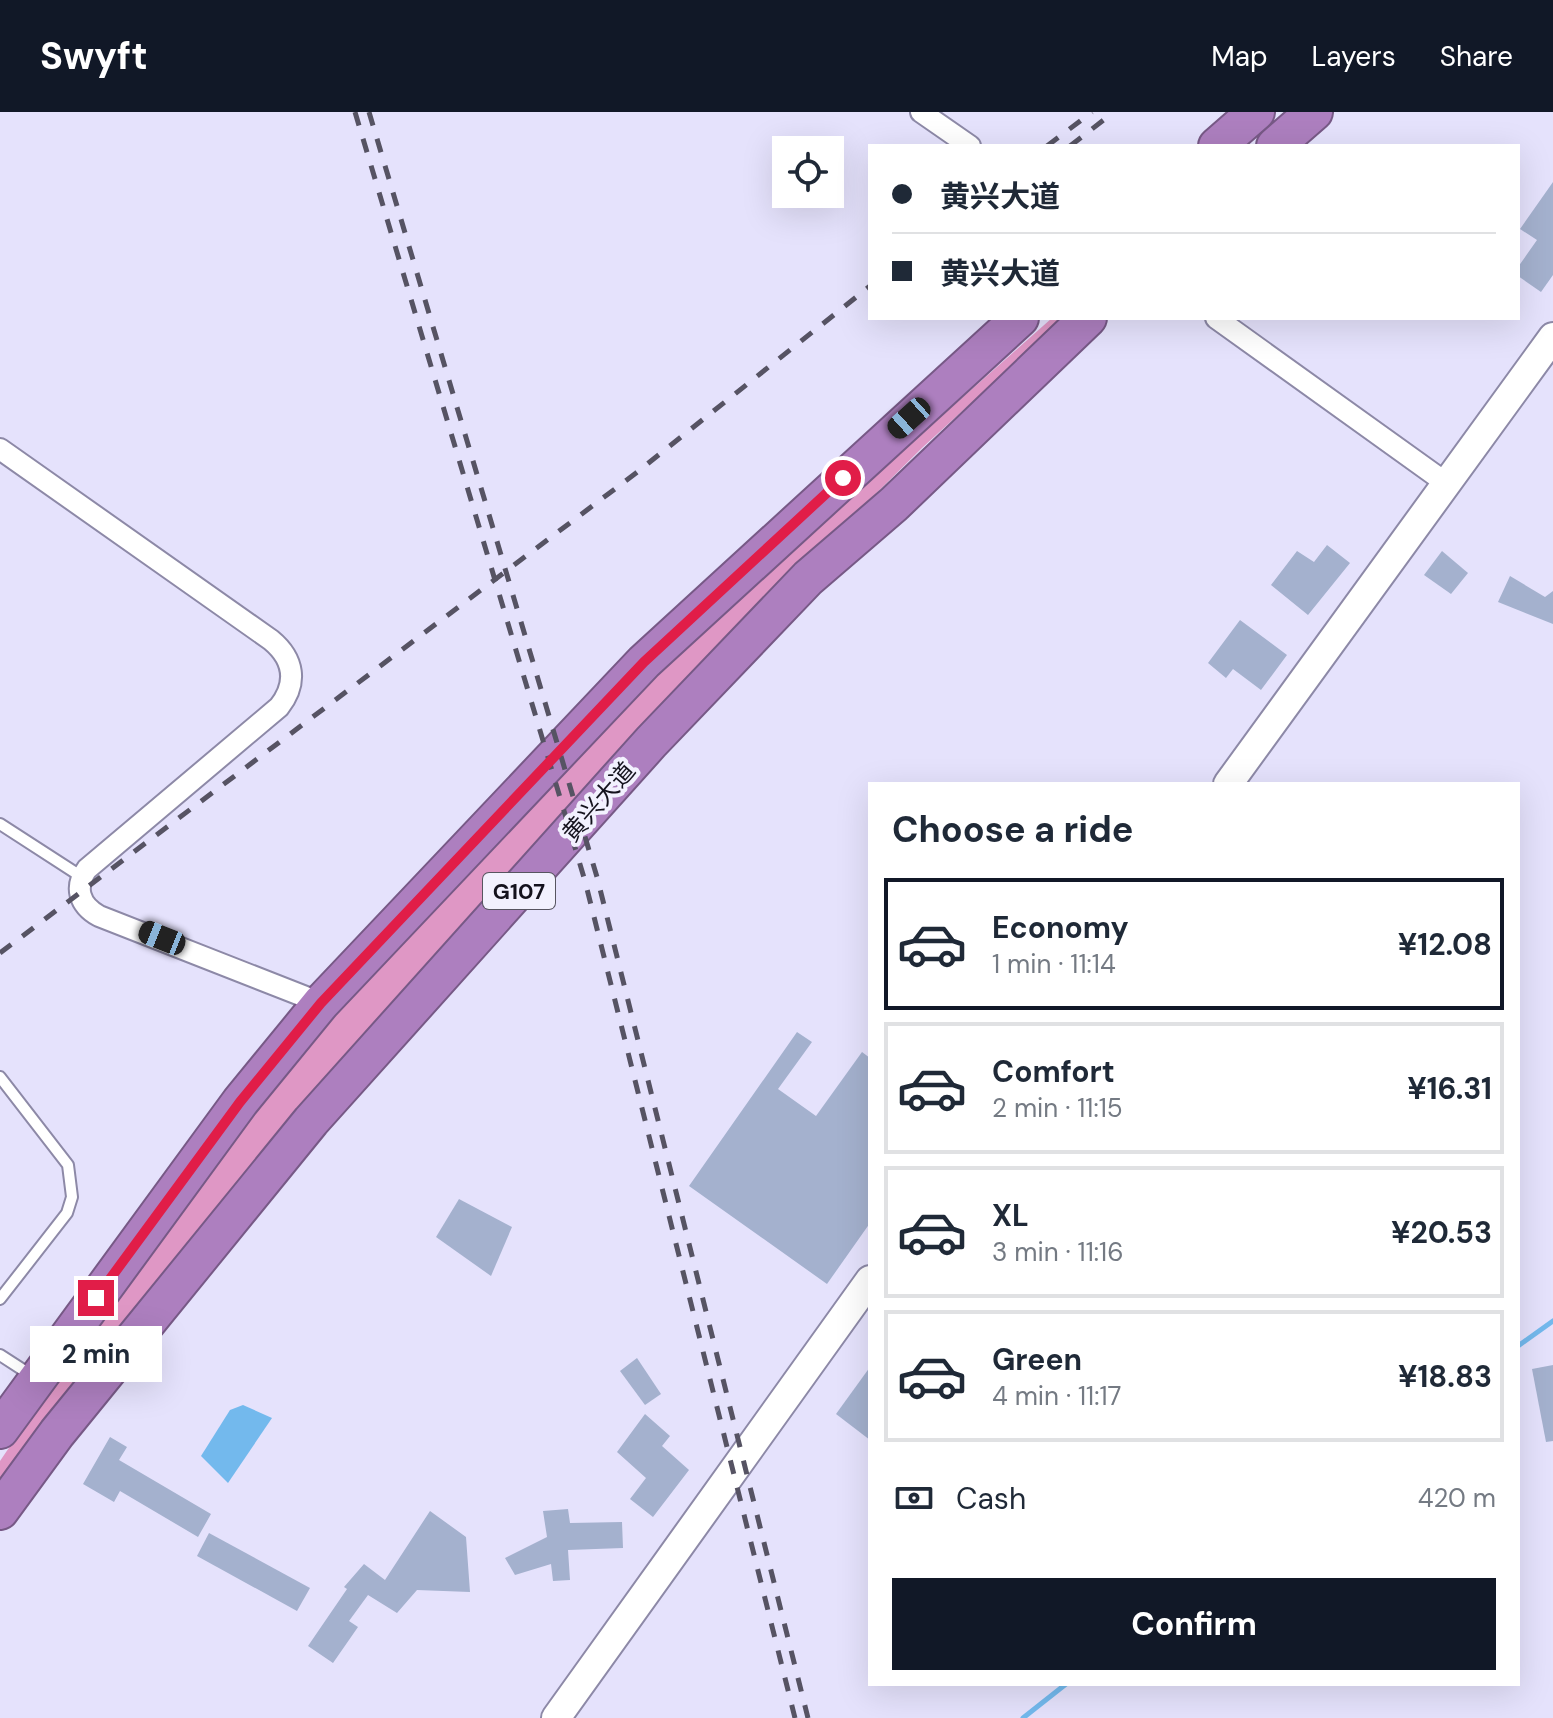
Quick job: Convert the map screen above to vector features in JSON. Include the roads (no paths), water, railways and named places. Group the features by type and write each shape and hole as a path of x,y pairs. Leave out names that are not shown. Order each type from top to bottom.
{"highway":[{"path":"1219,144 1256,112"},
{"path":"1277,144 1314,112"},
{"name":"G107","path":"0,1430 240,1102 321,1003 644,662 1018,320"},
{"name":"黄兴大道","path":"0,1511 57,1433 311,1121 651,742 808,578 894,504 1086,320"}],"street":[{"path":"921,112 967,144"},
{"path":"1219,320 1446,483"},
{"path":"1229,782 1553,337"},
{"path":"0,449 271,640 281,648 292,672 287,697 279,707 82,877 80,895 90,911 321,1003"},
{"path":"556,1718 868,1283"}],"lane":[{"path":"0,824 82,877"},
{"path":"0,1077 68,1165 72,1181 67,1213 0,1299"},
{"path":"0,1355 36,1378"}],"water":[{"path":"243,1405 272,1418 228,1483 201,1456 230,1410"}],"waterway":[{"path":"1520,1345 1553,1321"},
{"path":"1023,1718 1063,1686"}],"railway":[{"path":"355,112 585,881 795,1718"},
{"path":"369,112 597,877 808,1718"},
{"path":"1050,144 1092,112"},
{"path":"1073,144 1114,112"},
{"path":"0,953 636,473 868,288"}]}
